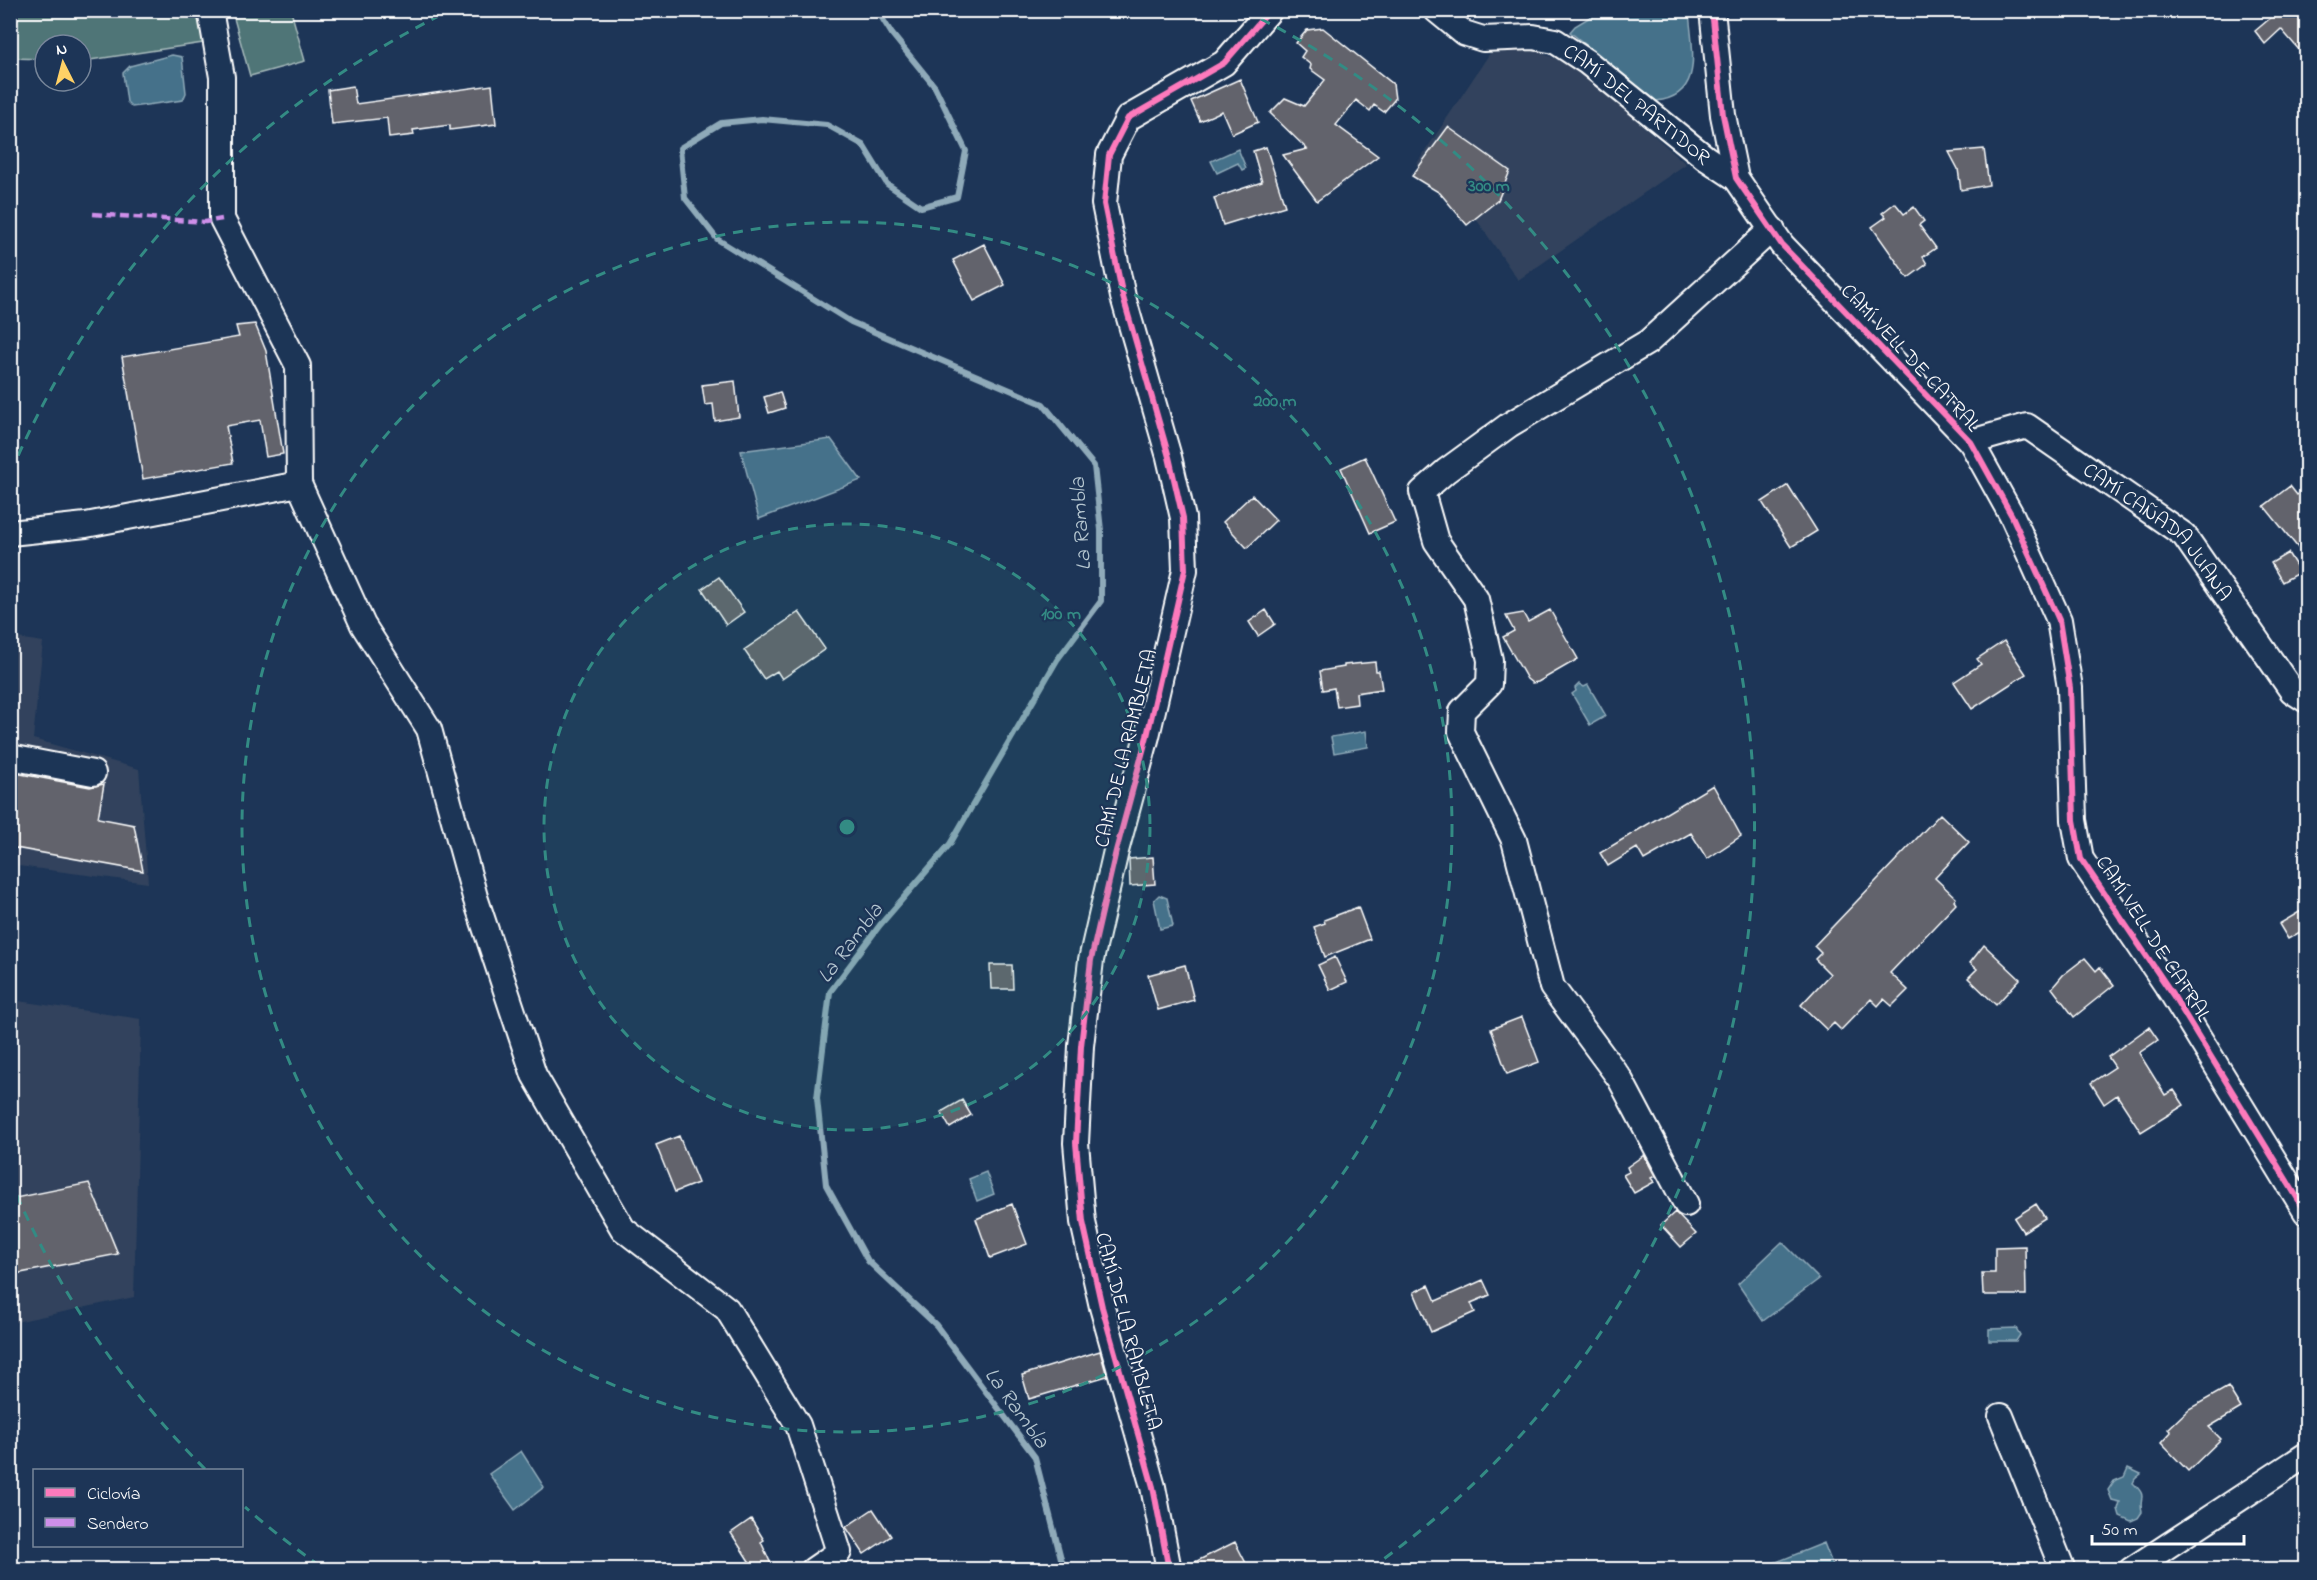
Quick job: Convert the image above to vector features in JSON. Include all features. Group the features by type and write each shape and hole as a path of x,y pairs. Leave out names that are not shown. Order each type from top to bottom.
{"street":[{"path":"210,10 222,77 222,219 298,366 299,484 363,625 429,729 475,897 534,1075 623,1229 727,1309 798,1425 839,1552 813,1569"},
{"name":"CAMÍ DE LA RAMBLETA","path":"1169,1569 1153,1487 1102,1307 1083,1222 1076,1143 1081,1046 1091,960 1185,570 1183,518 1169,457 1123,297 1104,204 1109,154 1128,118 1224,63 1270,10"},
{"name":"CAMÍ DEL PARTIDOR","path":"1436,10 1464,33 1484,39 1533,37 1555,41 1587,63 1706,158 1736,178"},
{"name":"CAMÍ VELL DE CATRAL","path":"1712,10 1723,115 1736,178 1782,244 1971,441 2012,516 2059,620 2070,688 2074,820 2081,859 2173,995 2307,1212"},
{"path":"1686,1204 1620,1079 1552,987 1514,840 1461,732 1462,711 1490,684 1490,660 1476,599 1436,541 1422,492 1446,471 1509,425 1648,342 1772,229"},
{"name":"CAMÍ CAÑADA JUANA","path":"1971,441 2027,426 2184,534 2292,691 2307,700"},
{"path":"10,533 86,525 299,484"},
{"path":"10,758 93,773"},
{"path":"2001,1416 2063,1569"},
{"path":"2131,1569 2307,1455"}],"shaded area":[{"path":"1600,11 1689,11 1693,54 1689,80 1683,90 1672,97 1656,101 1570,32 1575,26"},
{"path":"1534,50 1577,67 1686,164 1518,280 1468,207 1416,165 1490,53"},
{"path":"172,55 182,57 186,93 183,100 132,107 127,102 123,73 130,66"},
{"path":"1238,149 1246,168 1242,170 1238,163 1217,173 1211,161"},
{"path":"831,439 861,480 759,519 741,451"},
{"path":"11,637 43,642 33,739 139,769 148,883 11,865"},
{"path":"1579,684 1584,687 1588,685 1606,716 1590,725 1572,694"},
{"path":"1366,731 1368,747 1334,753 1331,737"},
{"path":"1159,895 1167,898 1173,926 1160,929 1154,900"},
{"path":"11,1000 141,1019 134,1297 11,1323"},
{"path":"986,1172 994,1194 977,1201 969,1179"},
{"path":"1782,1242 1819,1279 1763,1321 1738,1284"},
{"path":"2016,1328 2020,1335 2016,1341 1989,1341 1989,1329"},
{"path":"521,1451 544,1487 515,1510 489,1474"},
{"path":"2128,1468 2141,1474 2133,1483 2142,1495 2142,1512 2138,1518 2131,1521 2120,1516 2118,1509 2120,1502 2112,1500 2108,1490 2114,1481 2124,1477"},
{"path":"1824,1543 1834,1569 1765,1570 1764,1567"}],"green space":[{"path":"11,11 214,11 216,41 93,60 93,33 33,33 33,59 11,58"},
{"path":"232,11 291,11 305,61 250,76"}],"building":[{"path":"2280,10 2307,10 2307,59 2281,29 2265,44 2255,31"},
{"path":"1323,28 1393,84 1395,99 1384,112 1374,105 1370,111 1356,100 1336,125 1378,156 1317,201 1283,155 1307,149 1270,113 1285,98 1304,106 1325,80 1310,69 1311,65 1301,57 1305,51 1296,43 1307,30"},
{"path":"1240,79 1258,122 1232,134 1222,111 1200,121 1191,101"},
{"path":"492,85 496,124 450,130 450,125 413,130 414,135 389,138 387,118 332,124 328,90 353,86 356,104"},
{"path":"1448,127 1510,171 1498,200 1467,225 1440,193 1412,176"},
{"path":"1266,147 1285,206 1223,225 1214,198 1262,182 1253,151"},
{"path":"1984,149 1989,185 1961,190 1958,169 1949,152"},
{"path":"1895,203 1904,214 1914,207 1924,221 1919,225 1936,248 1923,257 1927,264 1908,278 1872,227 1886,217 1882,213"},
{"path":"984,244 1005,285 974,301 953,260"},
{"path":"255,324 266,351 283,454 266,457 260,420 226,426 233,463 143,479 122,357 239,337 236,326"},
{"path":"735,381 739,417 715,421 713,404 705,405 702,385"},
{"path":"780,392 785,408 769,413 764,397"},
{"path":"1365,457 1395,522 1370,533 1341,468"},
{"path":"1788,485 1817,531 1791,547 1762,502"},
{"path":"2290,486 2297,495 2307,488 2307,559 2264,506"},
{"path":"1252,495 1276,520 1247,548 1223,522"},
{"path":"2288,553 2300,572 2282,582 2271,563"},
{"path":"719,577 744,612 726,625 702,589"},
{"path":"1266,610 1275,624 1258,636 1249,622"},
{"path":"1550,610 1578,659 1538,682 1532,683 1527,679 1503,637 1514,631 1506,616 1523,613 1528,622"},
{"path":"799,612 825,649 782,679 777,671 764,679 744,650"},
{"path":"2004,641 2026,674 1972,709 1954,682 1981,664 1977,659"},
{"path":"1375,662 1382,689 1356,693 1357,704 1337,707 1334,688 1323,690 1320,671 1344,667 1344,665"},
{"path":"10,772 90,787 104,784 98,818 134,825 143,871 10,847"},
{"path":"1713,785 1741,836 1707,859 1691,833 1644,860 1637,848 1608,866 1600,853"},
{"path":"1940,814 1969,842 1935,878 1956,898 1954,901 1956,904 1890,973 1908,990 1892,1006 1884,999 1878,1006 1871,999 1841,1030 1834,1023 1827,1030 1801,1005 1830,974 1815,959 1821,953 1814,946"},
{"path":"1153,857 1155,884 1130,886 1129,859"},
{"path":"1358,907 1370,939 1325,957 1314,927 1325,923 1324,920"},
{"path":"2301,911 2307,919 2307,928 2288,939 2279,924"},
{"path":"1984,945 2020,979 1996,1005 1968,978 1977,969 1970,963"},
{"path":"1335,957 1347,982 1330,990 1318,965"},
{"path":"2085,958 2096,971 2100,967 2114,985 2074,1017 2052,988 2063,975"},
{"path":"990,965 1012,965 1013,989 991,989"},
{"path":"1185,965 1194,1000 1158,1010 1148,975"},
{"path":"1522,1017 1539,1062 1507,1074 1491,1029"},
{"path":"2149,1027 2158,1040 2139,1053 2165,1095 2174,1090 2184,1105 2141,1132 2117,1095 2104,1104 2091,1083 2115,1067 2108,1057"},
{"path":"962,1100 971,1115 950,1128 941,1112"},
{"path":"679,1136 698,1183 675,1192 656,1145"},
{"path":"1644,1155 1655,1176 1651,1178 1654,1182 1634,1193 1623,1175 1629,1172 1627,1167"},
{"path":"89,1183 118,1254 10,1275 10,1199"},
{"path":"1012,1204 1027,1244 990,1258 976,1219"},
{"path":"2036,1204 2045,1218 2023,1232 2014,1218"},
{"path":"1675,1212 1696,1234 1681,1247 1661,1225"},
{"path":"2025,1246 2026,1295 1983,1295 1982,1273 1995,1273 1995,1247"},
{"path":"1483,1280 1490,1295 1471,1303 1475,1312 1431,1332 1414,1292 1429,1285 1436,1301"},
{"path":"1100,1351 1107,1376 1029,1399 1022,1375"},
{"path":"2228,1387 2241,1408 2209,1427 2221,1439 2188,1471 2161,1443 2171,1432 2168,1429 2189,1409"},
{"path":"873,1509 891,1536 864,1554 846,1527"},
{"path":"751,1519 764,1540 761,1542 771,1564 762,1569 754,1569 731,1533"},
{"path":"1235,1542 1249,1569 1183,1569 1183,1568"}],"waterway":[{"name":"La Rambla","path":"877,10 892,34 935,87 966,151 957,197 921,207 887,184 863,145 827,125 762,119 721,123 680,148 685,198 717,239 851,322 1043,404 1094,466 1101,530 1101,601 1057,660 950,844 880,925 830,992 817,1098 826,1185 868,1261 936,1325 1035,1457 1064,1570"}],"marked path":[{"path":"93,214 205,222 222,219"}],"cycle path":[{"path":"1169,1570 1153,1487 1102,1307 1083,1222 1076,1143 1081,1046 1091,960 1116,851 1147,736 1185,570 1183,518 1169,457 1123,297 1104,204 1109,155 1128,118 1224,63 1270,10"},
{"path":"1712,10 1723,115 1736,178 1782,245 1971,442 2012,516 2059,620 2070,688 2074,820 2081,859 2173,995 2306,1212"}]}
